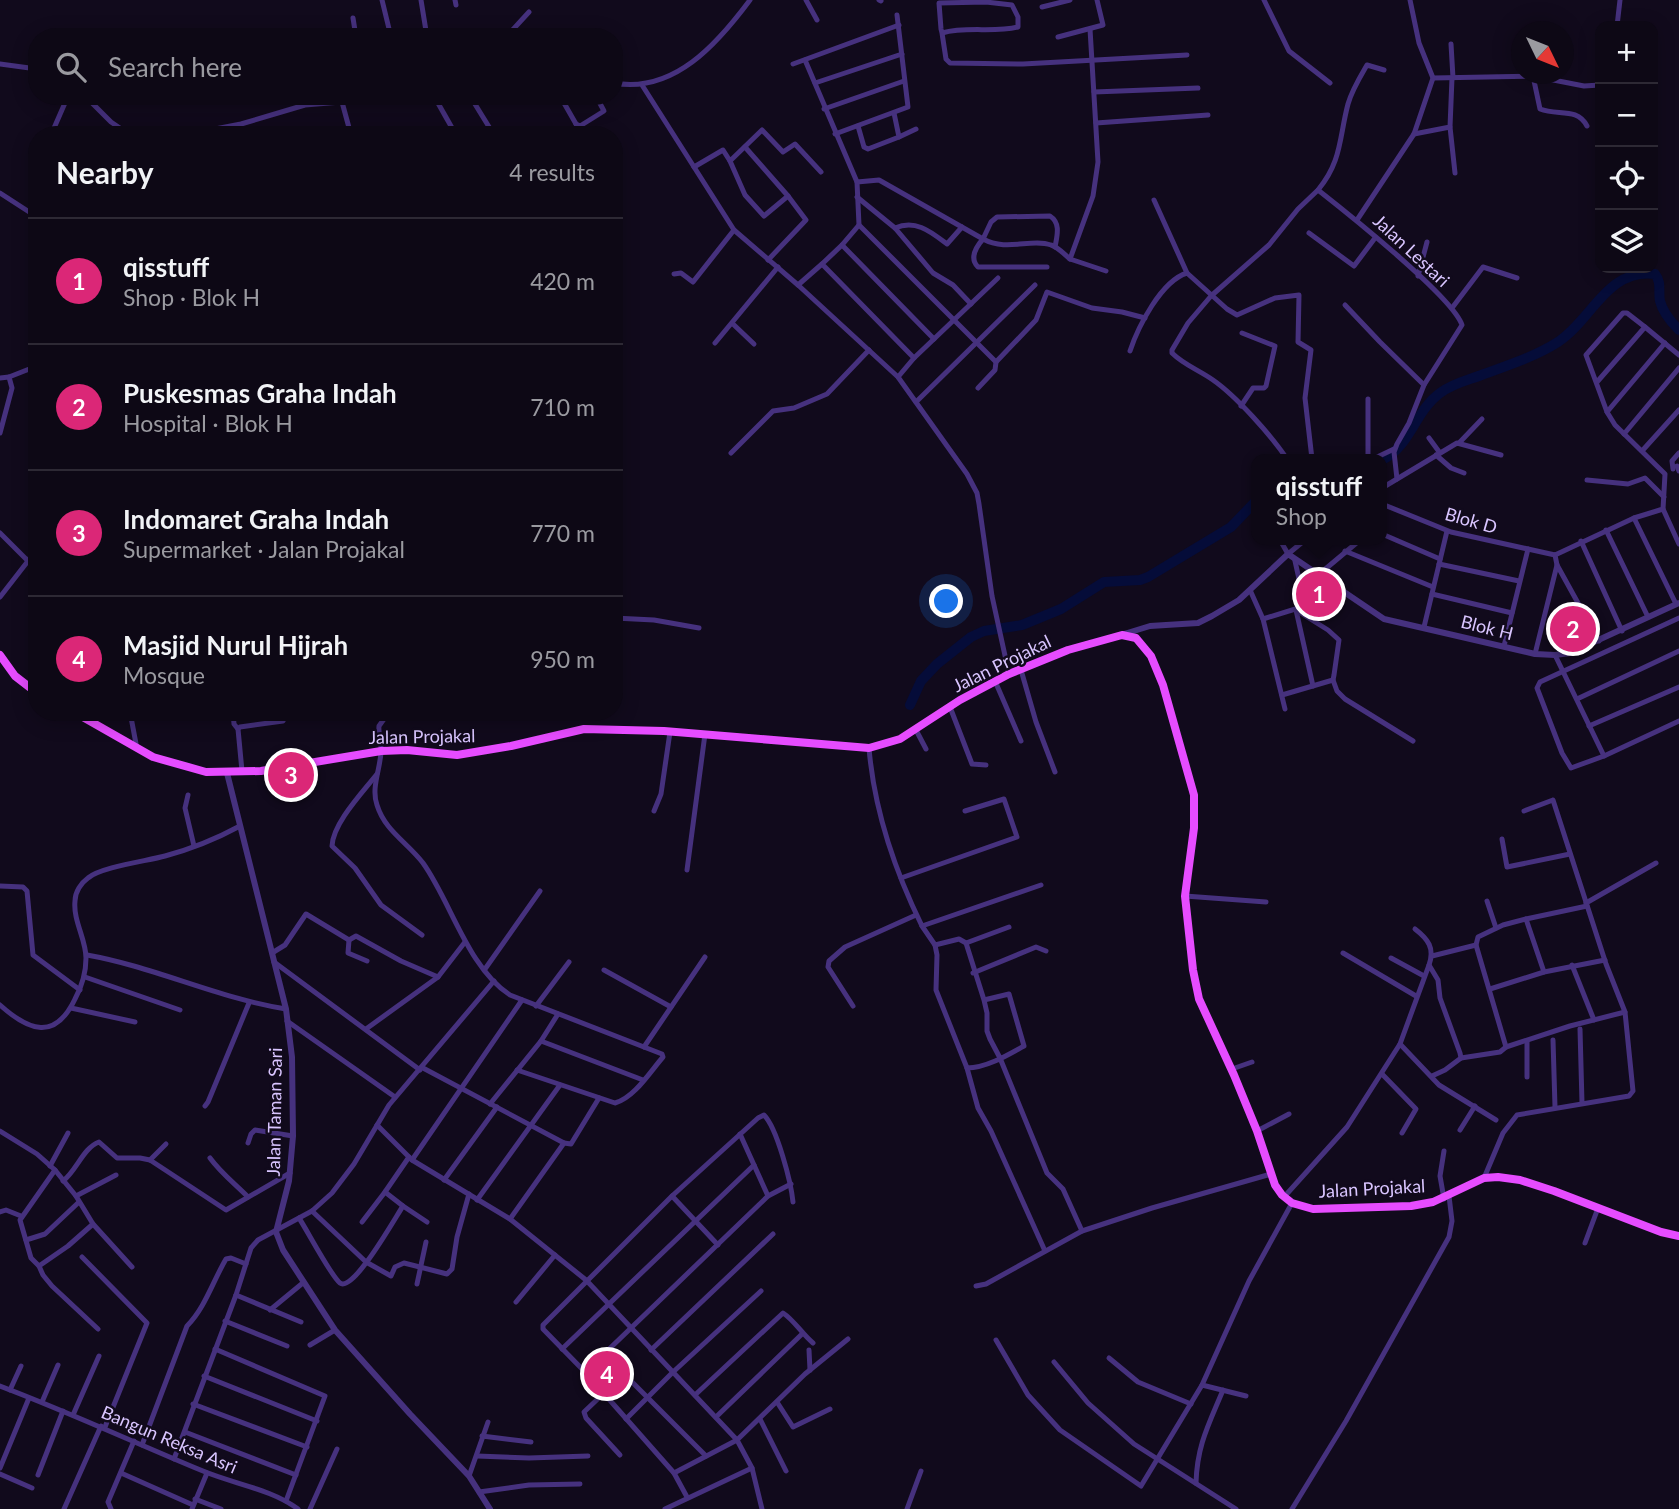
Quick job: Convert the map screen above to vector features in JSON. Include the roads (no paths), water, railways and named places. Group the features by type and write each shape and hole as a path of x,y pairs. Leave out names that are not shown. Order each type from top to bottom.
{"main road":[{"name":"Jalan Projakal","path":"89,721 137,750 196,771 227,773 261,771 381,751 457,755 511,747 584,729 705,734 869,748 882,746 916,730 950,707 1009,674 1068,650 1122,635 1136,638 1151,656 1170,706 1194,794 1194,828 1185,896 1199,999 1257,1130 1275,1185 1292,1203 1313,1209 1411,1206 1447,1197 1484,1178"},
{"path":"0,655 15,676 28,686"},
{"path":"1484,1178 1520,1180 1672,1236 1679,1236"}],"street":[{"path":"382,0 389,28"},
{"path":"421,0 426,28"},
{"path":"623,84 642,85 678,72 696,60 732,24 750,0"},
{"path":"806,0 817,20"},
{"path":"1042,6 1070,0"},
{"path":"1058,37 1103,24 1097,0"},
{"path":"1264,0 1289,51 1331,83"},
{"path":"1357,220 1414,134 1433,78 1419,43 1410,0"},
{"path":"1618,21 1620,0"},
{"path":"942,33 958,28 1005,30 1018,27 1018,17 1012,5 953,1 939,3 942,33 946,59 950,63 1092,61 1186,55"},
{"path":"514,28 529,12"},
{"path":"835,134 908,107 897,15"},
{"path":"353,18 355,28"},
{"path":"793,64 899,25"},
{"path":"1070,259 1093,196 1098,162 1090,29"},
{"path":"1451,44 1450,127 1455,173"},
{"path":"815,83 902,54"},
{"path":"805,60 857,182 859,225 996,362"},
{"path":"0,64 28,68"},
{"path":"1283,454 1270,436 1212,379 1188,366 1172,353 1188,323 1212,296 1269,245 1298,209 1318,190 1336,162 1348,102 1354,86 1367,65 1384,70"},
{"path":"1433,78 1511,77"},
{"path":"824,109 904,80"},
{"path":"1535,84 1540,109 1574,113 1587,126"},
{"path":"1574,84 1595,85"},
{"path":"642,85 734,230 799,285 898,377 960,463 976,493 1009,674"},
{"path":"1094,92 1198,88"},
{"path":"55,126 64,105"},
{"path":"94,105 117,126"},
{"path":"232,126 305,105"},
{"path":"343,105 349,126"},
{"path":"439,105 451,126"},
{"path":"476,105 488,126"},
{"path":"565,105 576,124 584,125 604,111 601,105"},
{"path":"894,113 899,137"},
{"path":"1096,123 1208,115"},
{"path":"858,126 864,147 868,149 916,129"},
{"path":"1414,134 1450,127"},
{"path":"730,161 762,130 783,152 795,144 821,172"},
{"path":"745,147 806,220 768,260"},
{"path":"694,167 723,150 745,195 764,216 788,196"},
{"path":"857,182 879,180 996,244 1049,245 1070,259 1106,271"},
{"name":"Jalan Lestari","path":"1318,190 1357,220 1418,276 1452,308 1462,325 1424,385 1394,451"},
{"path":"0,192 28,211"},
{"path":"857,197 895,229 933,273 953,285 971,304"},
{"path":"1154,200 1187,273 1233,313 1237,314 1275,298 1297,295 1300,297 1297,317 1298,343 1311,350 1305,398 1311,454"},
{"path":"1047,267 978,267 974,261 974,250 994,219 1043,215 1056,220 1058,230 1055,247"},
{"path":"799,285 842,245 859,225"},
{"path":"895,229 904,225 917,226 932,232 947,244 962,227"},
{"path":"674,274 679,272 694,282 734,230"},
{"path":"1309,233 1354,266 1375,238"},
{"path":"1418,276 1427,243"},
{"path":"842,245 934,339"},
{"path":"822,264 914,358"},
{"path":"715,343 778,267"},
{"path":"1452,308 1483,267 1517,278"},
{"path":"1130,351 1145,318 1165,288 1187,273"},
{"path":"898,377 914,358 998,278"},
{"path":"916,402 1035,285"},
{"path":"978,388 995,370 996,362 1036,320 1047,292 1092,308 1145,318"},
{"path":"1345,305 1424,385"},
{"path":"1679,355 1628,313 1623,313 1586,355 1607,412 1624,434 1665,474 1663,509 1679,544"},
{"path":"733,324 754,344"},
{"path":"1597,382 1645,327"},
{"path":"1241,406 1253,388 1266,386 1275,348 1242,332"},
{"path":"1607,412 1665,343"},
{"path":"731,453 773,411 794,408 827,394 869,350"},
{"path":"1624,434 1679,368"},
{"path":"0,378 28,370"},
{"path":"0,433 12,388 9,377"},
{"path":"1367,399 1368,454"},
{"path":"1642,451 1679,410"},
{"path":"1387,485 1460,442 1482,419"},
{"path":"1429,438 1438,454 1451,468 1464,473"},
{"path":"1460,442 1501,455"},
{"path":"1386,454 1394,451 1397,479"},
{"path":"1665,474 1677,468 1672,461 1679,453"},
{"path":"1587,480 1628,484 1645,478 1664,497"},
{"name":"Blok D","path":"1387,505 1447,531 1555,555"},
{"path":"1599,641 1555,555 1634,518 1663,509"},
{"path":"1634,518 1677,604"},
{"path":"1606,530 1648,617"},
{"path":"1424,627 1447,531"},
{"path":"0,533 28,562 0,597"},
{"path":"1387,536 1439,561 1519,581"},
{"path":"1581,541 1622,631"},
{"path":"1283,545 1288,554"},
{"path":"1122,635 1150,625 1198,623 1239,600 1299,545"},
{"path":"1317,576 1353,545"},
{"path":"1504,646 1528,549"},
{"path":"1345,551 1433,591 1512,613"},
{"name":"Blok H","path":"1288,554 1376,616 1535,654 1570,653 1677,604"},
{"path":"1264,619 1304,608 1306,603 1295,561"},
{"path":"1535,654 1558,565"},
{"path":"1250,590 1264,619 1285,709"},
{"path":"1296,610 1339,639 1333,680 1337,691 1345,699 1413,741"},
{"path":"1296,610 1313,685"},
{"path":"623,618 654,620 699,628"},
{"path":"1679,618 1540,682 1536,688 1571,768 1604,756 1679,721"},
{"path":"1577,699 1679,650"},
{"path":"1555,655 1604,756"},
{"path":"1021,670 1036,722 1055,772"},
{"path":"1282,695 1333,680"},
{"path":"995,681 1021,741"},
{"path":"1589,726 1679,687"},
{"path":"950,707 972,764 986,765"},
{"path":"132,721 137,750"},
{"path":"234,721 238,729 242,771"},
{"path":"238,729 242,725 283,721"},
{"path":"383,721 379,726 381,751 375,795 385,824 421,861 465,942 494,981 505,992 522,1000 662,1054 663,1057 643,1080 620,1102 615,1103 517,1070"},
{"path":"916,730 926,749"},
{"path":"654,811 661,793 670,732"},
{"path":"688,870 705,734"},
{"path":"869,748 877,802 901,878 916,915 935,945 936,990 967,1068 978,1108 1045,1251"},
{"name":"Jalan Taman Sari","path":"227,773 286,1009 292,1057 293,1136 290,1173 276,1232"},
{"path":"377,774 341,823 332,846 355,869 385,910 422,935"},
{"path":"188,794 185,808 194,846"},
{"path":"901,878 1017,837 1004,799 965,811"},
{"path":"1484,1178 1503,1133 1517,1115 1632,1094 1633,1075 1625,1012 1605,960 1553,800 1524,811"},
{"path":"0,1005 18,1022 48,1028 62,1020 71,1008 85,976 87,955 77,921 75,900 86,879 97,873 169,855 220,837 240,826"},
{"path":"1502,839 1507,867 1570,854"},
{"path":"1506,1047 1476,945 1478,937 1526,919 1587,905 1656,863"},
{"path":"0,886 23,887 27,891 33,955 80,990"},
{"path":"922,926 1041,886"},
{"path":"485,969 540,891"},
{"path":"1185,896 1266,902"},
{"path":"1487,901 1496,929"},
{"path":"272,953 285,945 305,915 349,940"},
{"path":"853,1006 828,967 829,961 845,947 916,915"},
{"path":"1526,919 1544,972"},
{"path":"966,943 1009,927"},
{"path":"1284,1197 1347,1127 1400,1044 1432,957 1428,939 1416,929"},
{"path":"349,940 356,936 401,961 438,977"},
{"path":"935,945 959,939 966,943 987,1013 986,1031 1000,1058 1046,1174 1063,1189 1082,1231"},
{"path":"349,940 348,953 367,961"},
{"path":"366,1028 438,977 465,942"},
{"path":"1432,957 1476,945"},
{"path":"973,973 1036,947 1046,951"},
{"path":"1343,953 1416,996"},
{"path":"87,955 140,966 249,1003 286,1009"},
{"path":"644,1047 705,957"},
{"path":"1391,958 1424,976"},
{"path":"1490,989 1544,972 1605,960"},
{"path":"273,961 421,1069 564,1143 571,1143 599,1098"},
{"path":"536,1006 569,962"},
{"path":"1429,965 1438,980 1438,991 1461,1058"},
{"path":"1572,965 1594,1020"},
{"path":"604,970 671,1007"},
{"path":"85,976 180,1010"},
{"path":"174,1459 254,1244 312,1211 332,1193 354,1164 395,1097 494,981"},
{"path":"967,1068 981,1066 1024,1046 1009,994 984,1000"},
{"path":"362,1222 410,1159 522,1000"},
{"path":"205,1106 249,1003"},
{"path":"71,1008 135,1022"},
{"path":"1432,1076 1461,1058 1500,1052 1506,1047 1625,1012"},
{"path":"444,1180 558,1014"},
{"path":"288,1021 395,1097"},
{"path":"1580,1029 1583,1103"},
{"path":"1553,1040 1555,1107"},
{"path":"541,1041 643,1080"},
{"path":"1527,1041 1527,1077"},
{"path":"1400,1044 1439,1086 1496,1119"},
{"path":"1231,1069 1252,1062"},
{"path":"1382,1074 1416,1110 1402,1133"},
{"path":"477,1200 560,1085"},
{"path":"1460,1130 1475,1106"},
{"path":"1257,1130 1289,1114"},
{"path":"687,1497 674,1474 542,1325 672,1196 758,1118 766,1116 791,1184 793,1202"},
{"path":"377,1125 410,1159 510,1219 586,1280 737,1440 752,1468 762,1509"},
{"path":"248,1143 255,1130 293,1136"},
{"path":"0,1131 37,1154 52,1168 78,1199 93,1224 132,1267"},
{"path":"68,1133 52,1168 21,1216 19,1224 31,1258 43,1275 98,1329"},
{"path":"740,1134 768,1196"},
{"path":"63,1181 78,1167 84,1154 95,1142 99,1142 117,1158 140,1157 150,1160 221,1208 229,1209 290,1173"},
{"path":"510,1219 564,1143"},
{"path":"150,1160 166,1144"},
{"path":"1292,1509 1346,1421 1449,1237 1452,1221 1440,1176 1444,1151"},
{"path":"211,1158 222,1174 247,1197"},
{"path":"562,1349 754,1165"},
{"path":"976,1286 986,1284 1082,1231 1271,1174"},
{"path":"26,1240 45,1234 78,1199 116,1175"},
{"path":"585,1372 768,1196 791,1184"},
{"path":"385,1192 427,1222"},
{"path":"312,1211 366,1262 391,1276 400,1263 444,1274 451,1272 469,1194"},
{"path":"672,1196 718,1245"},
{"path":"996,1340 1028,1395 1069,1437 1140,1485 1202,1385 1249,1281 1292,1203"},
{"path":"299,1218 340,1283 348,1284 403,1206"},
{"path":"1585,1243 1598,1208"},
{"path":"0,1212 6,1210 21,1216"},
{"path":"39,1266 93,1224"},
{"path":"276,1232 282,1250 335,1330 469,1476 490,1509"},
{"path":"651,1350 772,1234"},
{"path":"417,1284 426,1242"},
{"path":"516,1302 555,1255"},
{"path":"64,1509 103,1427 146,1323 82,1257"},
{"path":"142,1445 184,1332 205,1302 226,1259 231,1258 246,1264"},
{"path":"271,1310 304,1282"},
{"path":"626,1419 761,1291"},
{"path":"236,1295 301,1322"},
{"path":"695,1395 783,1313 813,1343"},
{"path":"225,1321 287,1346"},
{"path":"310,1345 335,1330"},
{"path":"716,1417 802,1334"},
{"path":"674,1474 737,1440 810,1370 848,1339"},
{"path":"215,1349 325,1396 286,1501"},
{"path":"810,1350 810,1370"},
{"path":"604,1354 706,1456"},
{"path":"73,1415 99,1356"},
{"path":"1109,1358 1138,1382 1191,1404"},
{"path":"1054,1363 1098,1412 1134,1444 1236,1509"},
{"path":"42,1402 58,1365"},
{"path":"10,1390 21,1366"},
{"path":"204,1376 317,1421"},
{"path":"1202,1385 1246,1396"},
{"name":"Bangun Reksa Asri","path":"0,1386 103,1427 207,1473 286,1501 298,1509"},
{"path":"1196,1483 1197,1456 1223,1390"},
{"path":"603,1394 584,1412 586,1418 620,1455"},
{"path":"0,1468 29,1398"},
{"path":"777,1402 793,1427 830,1409"},
{"path":"193,1404 307,1447"},
{"path":"38,1475 63,1411"},
{"path":"760,1419 786,1471"},
{"path":"469,1476 488,1422"},
{"path":"185,1432 296,1475"},
{"path":"482,1436 531,1443"},
{"path":"111,1509 108,1502 134,1441"},
{"path":"310,1509 337,1449"},
{"path":"477,1456 588,1456"},
{"path":"665,1509 752,1468"},
{"path":"907,1509 921,1471"},
{"path":"121,1473 193,1504 221,1509"},
{"path":"193,1504 207,1473"},
{"path":"0,1474 32,1488"},
{"path":"479,1492 529,1485 580,1484"}],"waterway":[{"path":"1387,457 1400,446 1424,410 1440,393 1456,384 1532,356 1558,342 1570,333 1612,287 1624,279 1638,274 1655,274 1661,305 1679,330"},
{"path":"910,705 921,681 937,664 971,637 984,631 1022,625 1061,609 1104,582 1148,577 1231,527 1251,506"}],"place":[{"name":"qisstuff","path":"1319,594"},
{"name":"Puskesmas Graha Indah","path":"1573,629"},
{"name":"Indomaret Graha Indah","path":"291,775"},
{"name":"Masjid Nurul Hijrah","path":"607,1374"}]}
